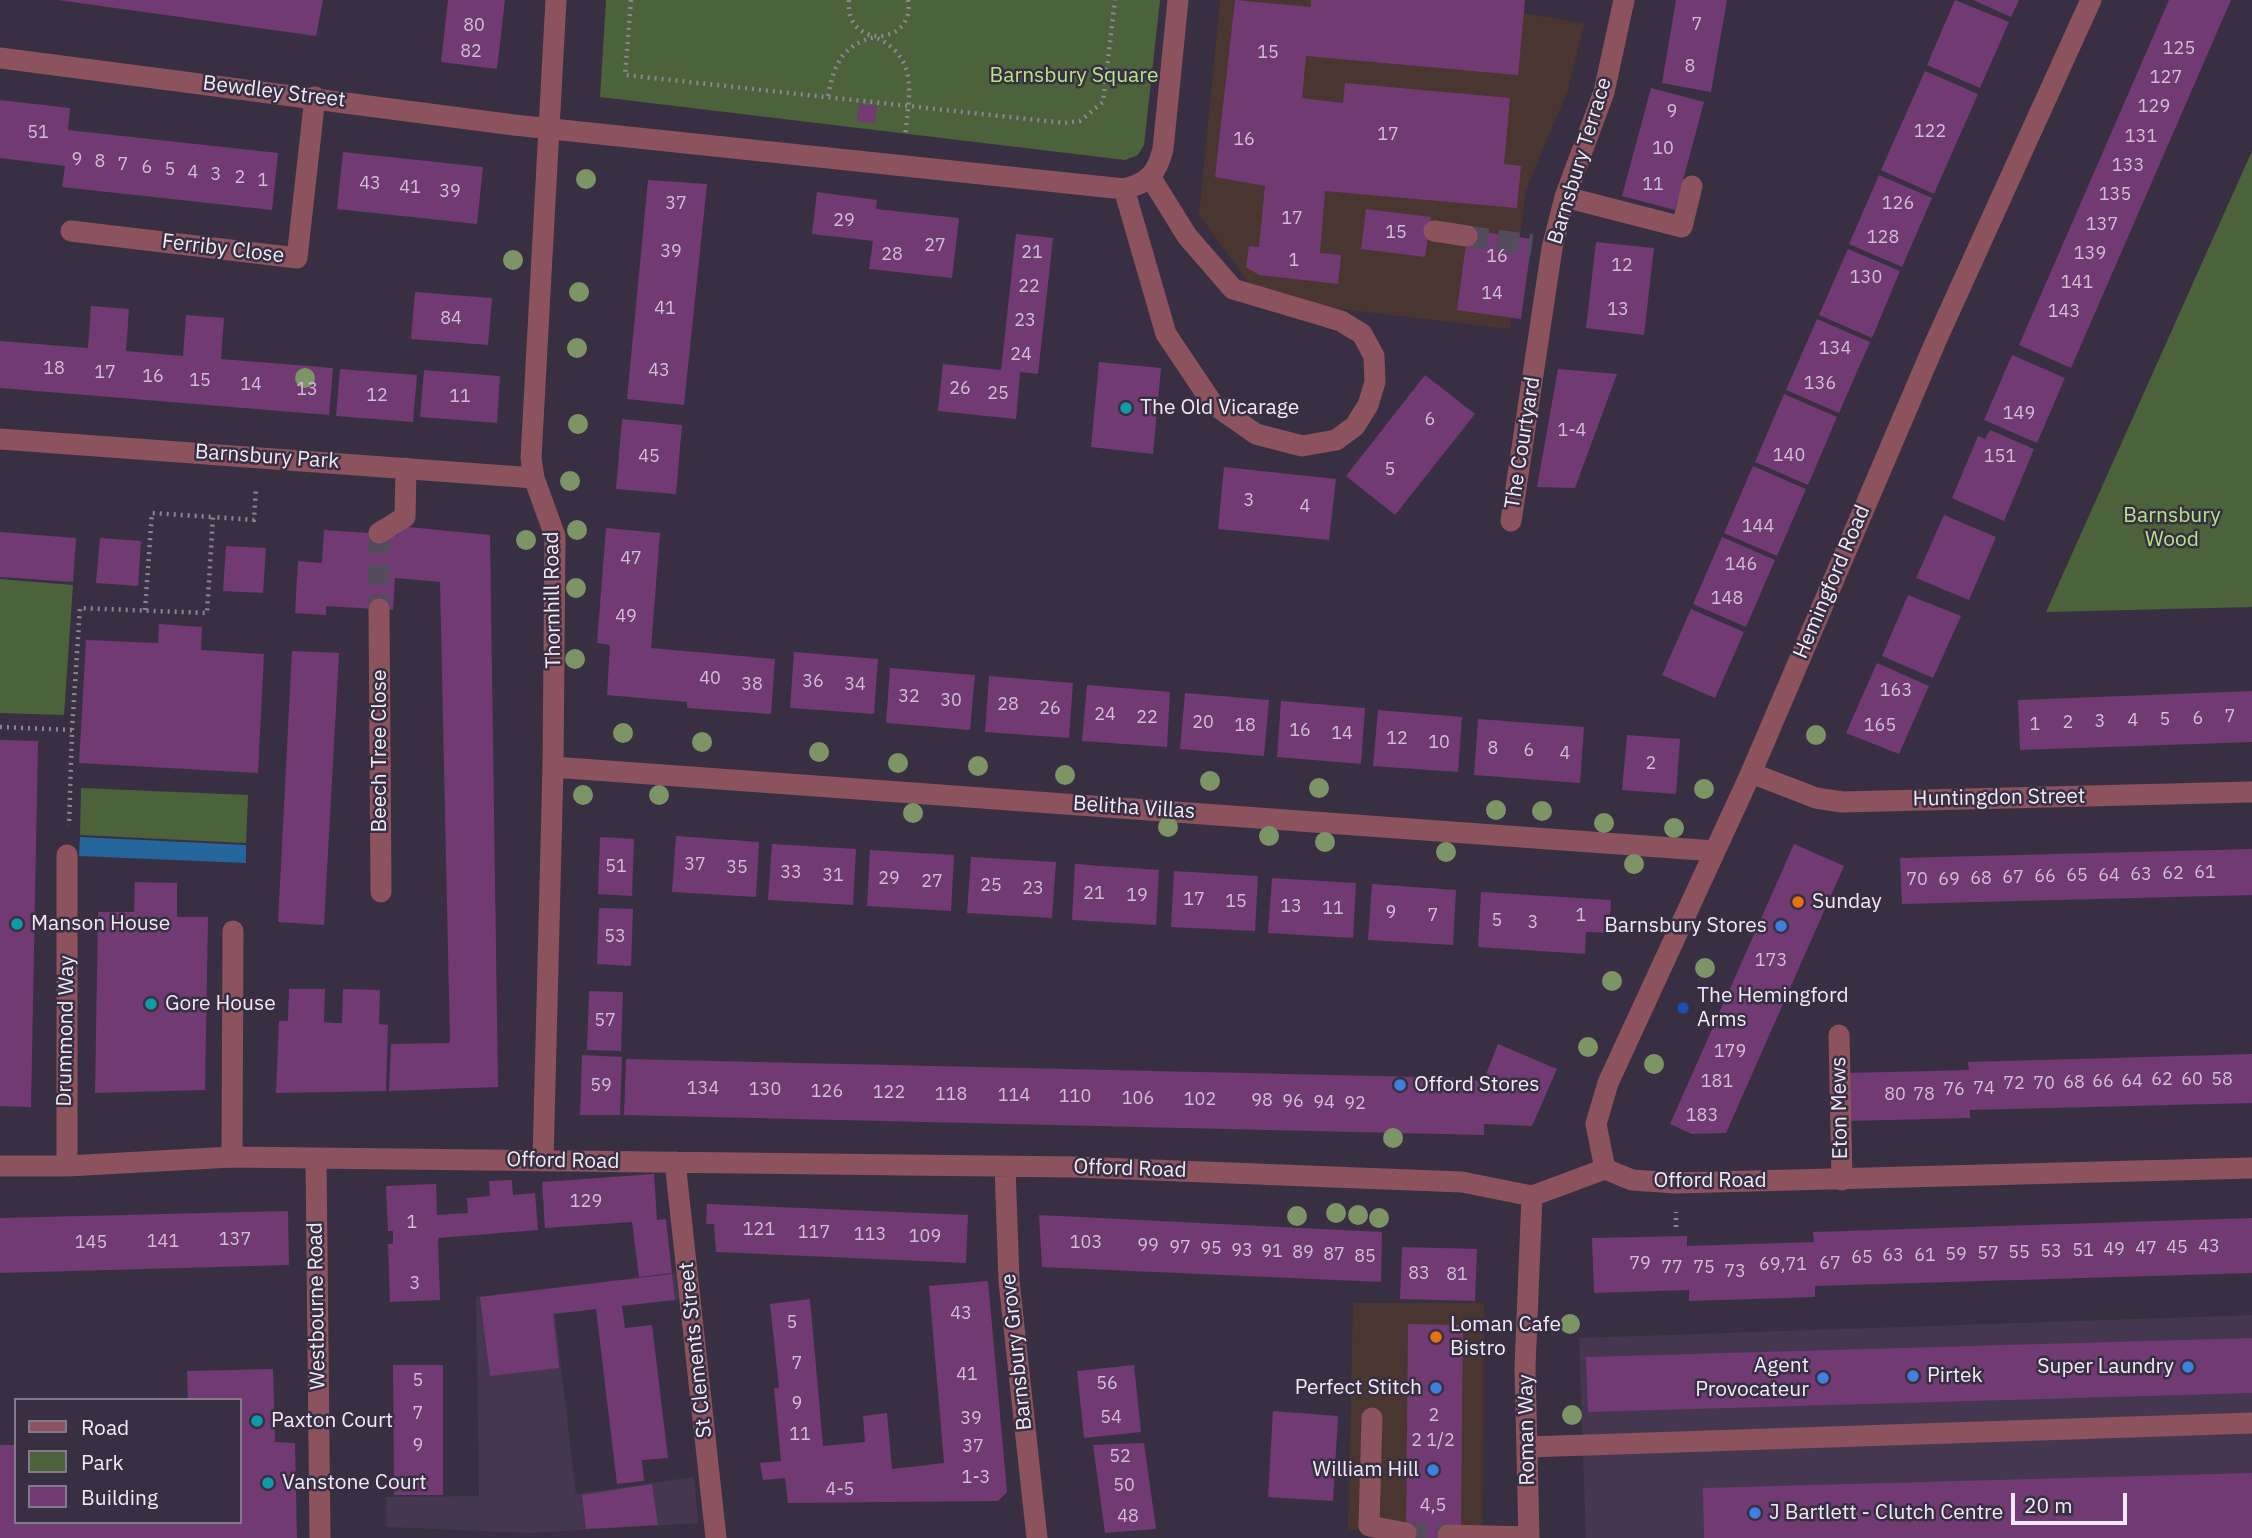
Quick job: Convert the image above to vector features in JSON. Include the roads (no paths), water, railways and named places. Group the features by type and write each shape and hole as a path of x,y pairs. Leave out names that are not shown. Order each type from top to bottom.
{"street":[{"name":"Thornhill Road","path":"543,1161 553,767 555,536 534,478 531,458 556,0"},
{"path":"549,128 1124,189 1152,178 1163,149 1178,0"},
{"name":"Barnsbury Terrace","path":"1535,365 1542,247 1565,197 1604,92 1625,0"},
{"name":"Hemingford Road","path":"1605,1169 1596,1124 1608,1083 1751,773 1935,343 2091,0"},
{"name":"Bewdley Street","path":"0,58 549,128"},
{"name":"Ferriby Close","path":"71,231 297,258 315,97"},
{"path":"1124,189 1166,334 1213,404 1256,434 1302,446 1336,440 1355,426 1368,405 1376,382 1374,356 1362,334 1341,321 1233,289 1187,236 1152,178"},
{"path":"1565,197 1682,227 1692,186"},
{"path":"1434,231 1467,236"},
{"name":"The Courtyard","path":"1511,521 1535,365"},
{"name":"Barnsbury Park","path":"0,439 534,478"},
{"path":"379,533 405,517 407,468"},
{"name":"Beech Tree Close","path":"379,609 381,892"},
{"name":"Belitha Villas","path":"553,767 1715,851"},
{"name":"Huntingdon Street","path":"1751,773 1816,798 1842,802 2252,792"},
{"name":"Drummond Way","path":"67,855 67,1166"},
{"path":"232,1157 233,931"},
{"name":"Eton Mews","path":"1839,1035 1842,1180"},
{"name":"Offord Road","path":"0,1166 67,1166 232,1157 1005,1166 1462,1182 1532,1196"},
{"name":"Westbourne Road","path":"316,1158 320,1538"},
{"name":"St Clements Street","path":"675,1162 716,1538"},
{"name":"Barnsbury Grove","path":"1005,1166 1009,1281 1037,1538"},
{"name":"Offord Road","path":"1605,1169 1632,1180 1676,1182 2252,1168"},
{"path":"1532,1196 1605,1169"},
{"name":"Roman Way","path":"1529,1538 1526,1326 1532,1196"},
{"path":"1372,1418 1369,1526 1406,1533"},
{"path":"1527,1447 2252,1423"},
{"path":"1448,1535 1529,1538"}],"water":[{"path":"80,837 246,845 246,863 79,856"}],"tunnel":[{"path":"1467,236 1532,245"},
{"path":"379,533 379,609"},
{"path":"1406,1533 1448,1535"}],"place":[{"name":"The Old Vicarage","path":"1126,408"},
{"name":"Sunday","path":"1798,902"},
{"name":"Manson House","path":"17,924"},
{"name":"Barnsbury Stores","path":"1781,926"},
{"name":"Gore House","path":"151,1004"},
{"name":"The Hemingford Arms","path":"1683,1008"},
{"name":"Offord Stores","path":"1400,1085"},
{"name":"Loman Cafe Bistro","path":"1436,1337"},
{"name":"Super Laundry","path":"2188,1367"},
{"name":"Pirtek","path":"1913,1376"},
{"name":"Agent Provocateur","path":"1823,1378"},
{"name":"Perfect Stitch","path":"1436,1388"},
{"name":"Paxton Court","path":"257,1421"},
{"name":"William Hill","path":"1433,1470"},
{"name":"Vanstone Court","path":"268,1483"},
{"name":"J Bartlett - Clutch Centre","path":"1755,1513"}],"park label":[{"name":"Barnsbury Square","path":"1074,76"},
{"name":"Barnsbury Wood","path":"2172,528"}]}
